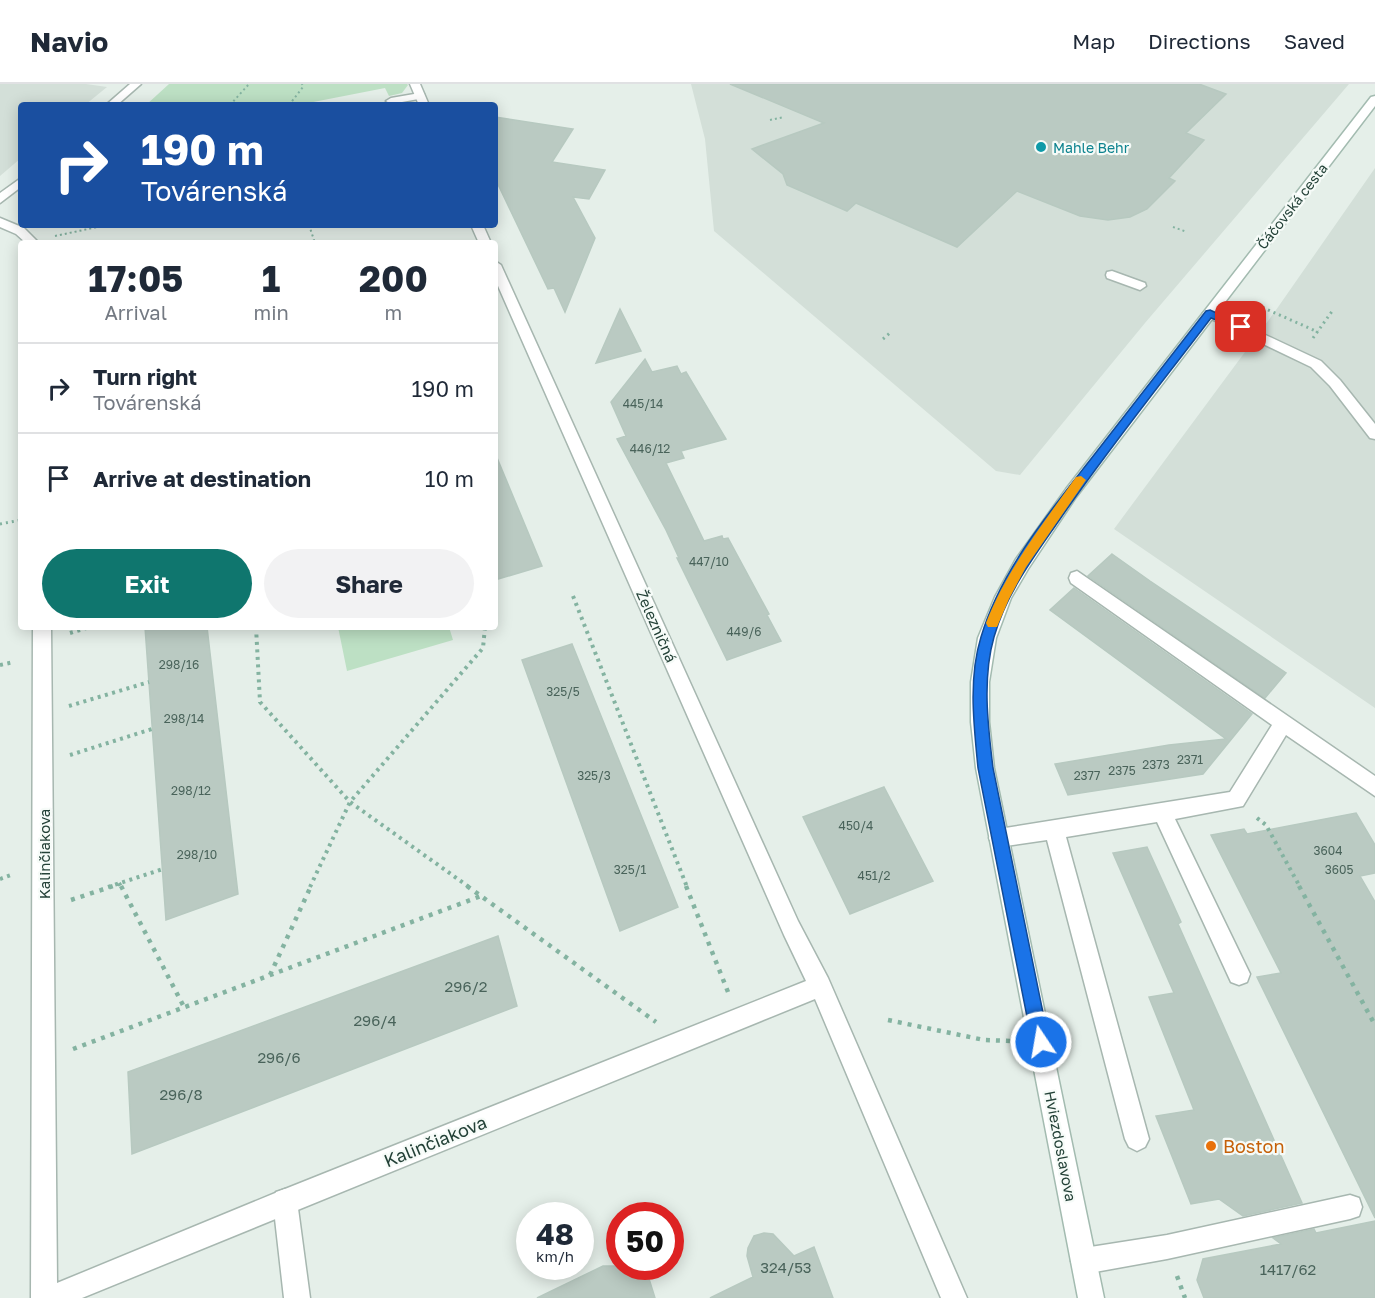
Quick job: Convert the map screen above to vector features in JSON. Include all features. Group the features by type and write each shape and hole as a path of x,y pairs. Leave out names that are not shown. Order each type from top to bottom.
{"street":[{"path":"115,102 136,84"},
{"path":"391,101 422,100 415,84"},
{"name":"Čáčovská cesta","path":"1210,313 1375,99"},
{"path":"0,199 18,184"},
{"path":"0,222 20,231 30,240"},
{"name":"Železničná","path":"498,272 791,928 820,986"},
{"path":"1112,275 1140,286"},
{"path":"1210,313 1316,363 1335,383 1375,434"},
{"name":"Hviezdoslavova","path":"1091,1298 985,768 980,722 981,682 987,638 1003,597 1022,564 1071,493 1210,313"},
{"path":"1077,578 1375,787"},
{"name":"Kalinčiakova","path":"44,1298 44,1060 51,631"},
{"path":"999,838 1236,800 1284,723"},
{"path":"1162,812 1239,974"},
{"path":"1054,829 1137,1139"},
{"path":"820,986 954,1298"},
{"name":"Kalinčiakova","path":"51,1298 285,1201 820,986"},
{"path":"285,1201 297,1298"},
{"path":"1084,1261 1167,1247 1350,1207"}],"path":[{"path":"233,102 249,84"},
{"path":"291,102 303,87 302,84"},
{"path":"770,120 784,117"},
{"path":"1173,227 1187,232"},
{"path":"41,240 94,228"},
{"path":"1257,305 1318,332"},
{"path":"883,339 891,332"},
{"path":"0,524 18,521"},
{"path":"573,596 730,997"},
{"path":"256,630 260,702 350,802 683,1042"},
{"path":"270,975 350,802 483,648 485,630"},
{"path":"61,708 148,682"},
{"path":"61,758 152,729"},
{"path":"1236,800 1266,825 1375,1025"},
{"path":"61,903 163,869"},
{"path":"119,883 184,1007"},
{"path":"44,1060 481,896"},
{"path":"888,1020 984,1040 1041,1042"}],"shaded area":[{"path":"0,84 86,84 107,87 89,102 18,102 18,161 0,176"},
{"path":"691,84 1349,84 1145,323 1020,475 996,471 714,231 705,139"},
{"path":"1375,168 1375,708 1114,529 1276,310"}],"green space":[{"path":"169,84 408,85 402,93 389,96 385,88 313,102 149,102"},
{"path":"339,630 450,630 453,640 347,671"}],"building":[{"name":"Mahle Behr","path":"730,84 1199,84 1226,94 1186,133 1204,140 1169,178 1175,181 1147,209 1130,217 1108,220 1080,216 1017,191 957,247 856,203 847,211 787,185 783,174 752,149 824,123"},
{"path":"498,117 573,129 552,162 605,170 589,199 573,197 595,238 565,312 554,288 548,289 498,184"},
{"path":"620,309 641,351 596,363"},
{"path":"645,359 652,372 677,366 681,374 686,372 726,439 681,451 684,458 666,463 704,541 722,536 723,539 728,538 781,641 727,660 677,558 679,558 666,530 617,439 626,436 611,402"},
{"path":"498,460 542,566 498,579"},
{"path":"1112,554 1286,673 1265,698 1088,576"},
{"path":"1074,588 1252,714 1203,774 1068,795 1055,764 1169,745 1226,739 1050,610"},
{"path":"145,630 207,630 238,894 166,920"},
{"path":"572,644 678,907 620,931 522,660"},
{"path":"884,787 933,881 850,914 803,817"},
{"path":"1356,813 1375,845 1375,873 1360,876 1375,902 1375,1218 1257,977 1281,973 1211,835 1244,829 1247,834"},
{"path":"1147,847 1181,922 1178,924 1302,1203 1243,1216 1219,1199 1191,1204 1156,1116 1194,1110 1149,997 1174,993 1113,853"},
{"path":"498,936 517,1006 132,1154 128,1072"},
{"path":"1375,1221 1375,1298 1204,1298 1197,1280 1203,1259 1281,1244 1273,1238 1314,1229 1316,1233"},
{"path":"764,1233 773,1234 794,1256 814,1247 833,1298 710,1298 753,1277 747,1256 748,1248 754,1236"},
{"path":"606,1266 606,1280 649,1280 655,1298 537,1298 574,1280 594,1280 594,1270"}],"slow traffic":[{"path":"993,623 1003,597 1022,564 1081,480"}],"place":[{"name":"Mahle Behr","path":"1041,147"},
{"name":"Boston","path":"1211,1146"}],"route":[{"path":"1041,1042 985,768 980,722 981,682 987,638 1003,597 1022,564 1071,493 1210,313 1241,327"}]}
